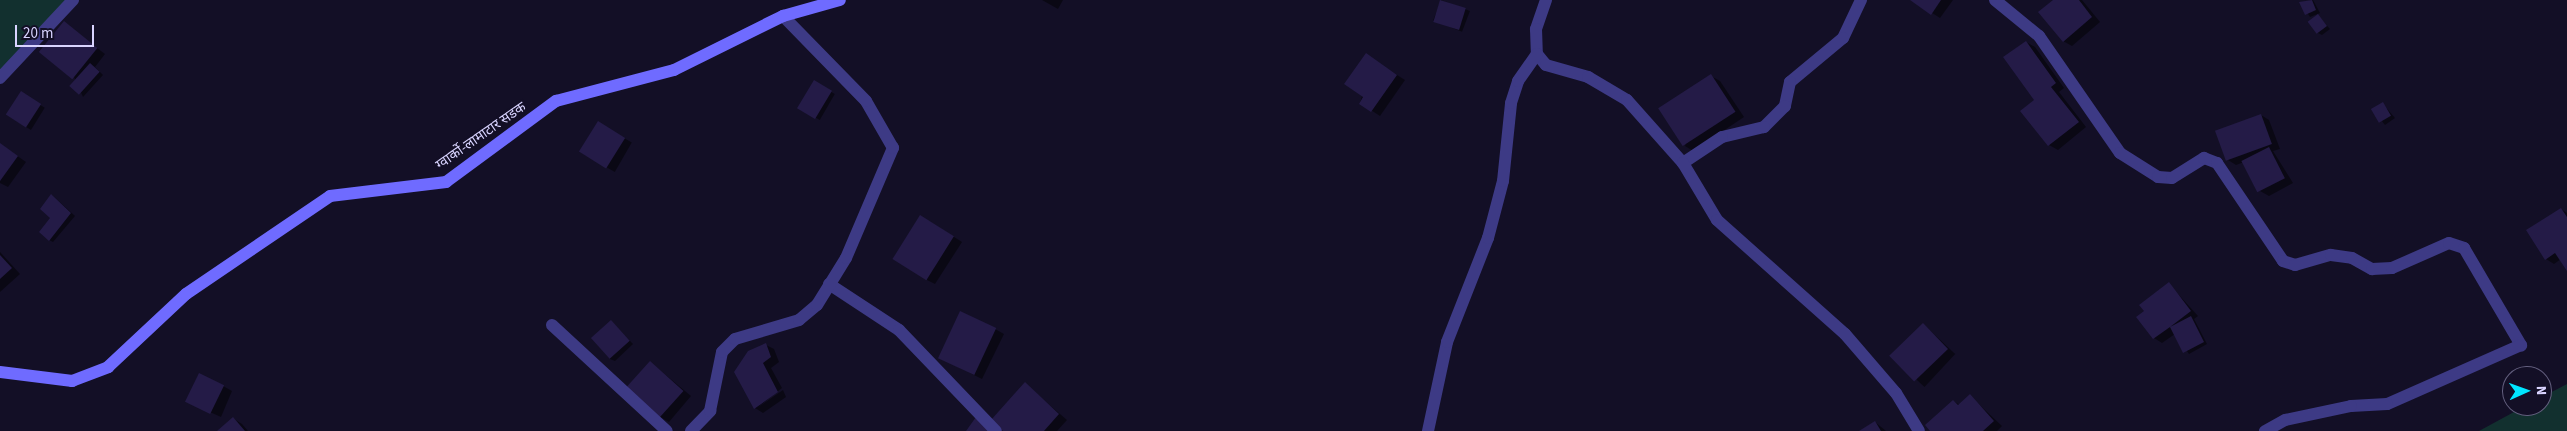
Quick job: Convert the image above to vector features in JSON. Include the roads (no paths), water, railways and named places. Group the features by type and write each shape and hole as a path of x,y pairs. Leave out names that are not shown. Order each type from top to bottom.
{"main road":[{"name":"ग्वार्को-लामाटार सडक","path":"0,372 72,381 108,366 186,294 330,196 446,182 556,100 674,70 783,16 840,0"}],"street":[{"path":"0,78 73,0"},
{"path":"1546,0 1536,29 1537,54 1546,65 1588,77 1627,100 1683,163 1717,220 1845,334 1896,393 1919,431"},
{"path":"1683,163 1722,137 1764,127 1785,106 1790,82 1843,38 1861,0"},
{"path":"1995,0 2039,36 2120,153 2158,177 2172,178 2204,158 2217,163 2283,260 2295,265 2331,255 2352,258 2372,269 2392,268 2449,243 2464,248 2521,345 2387,404 2285,420 2265,431"},
{"path":"691,431 710,411 722,352 735,339 799,320 817,305 846,258 893,148 866,101 783,16"},
{"path":"1428,431 1447,342 1488,238 1501,190 1511,103 1518,81 1537,54"},
{"path":"829,284 899,330 996,431"},
{"path":"552,325 667,431"}]}
